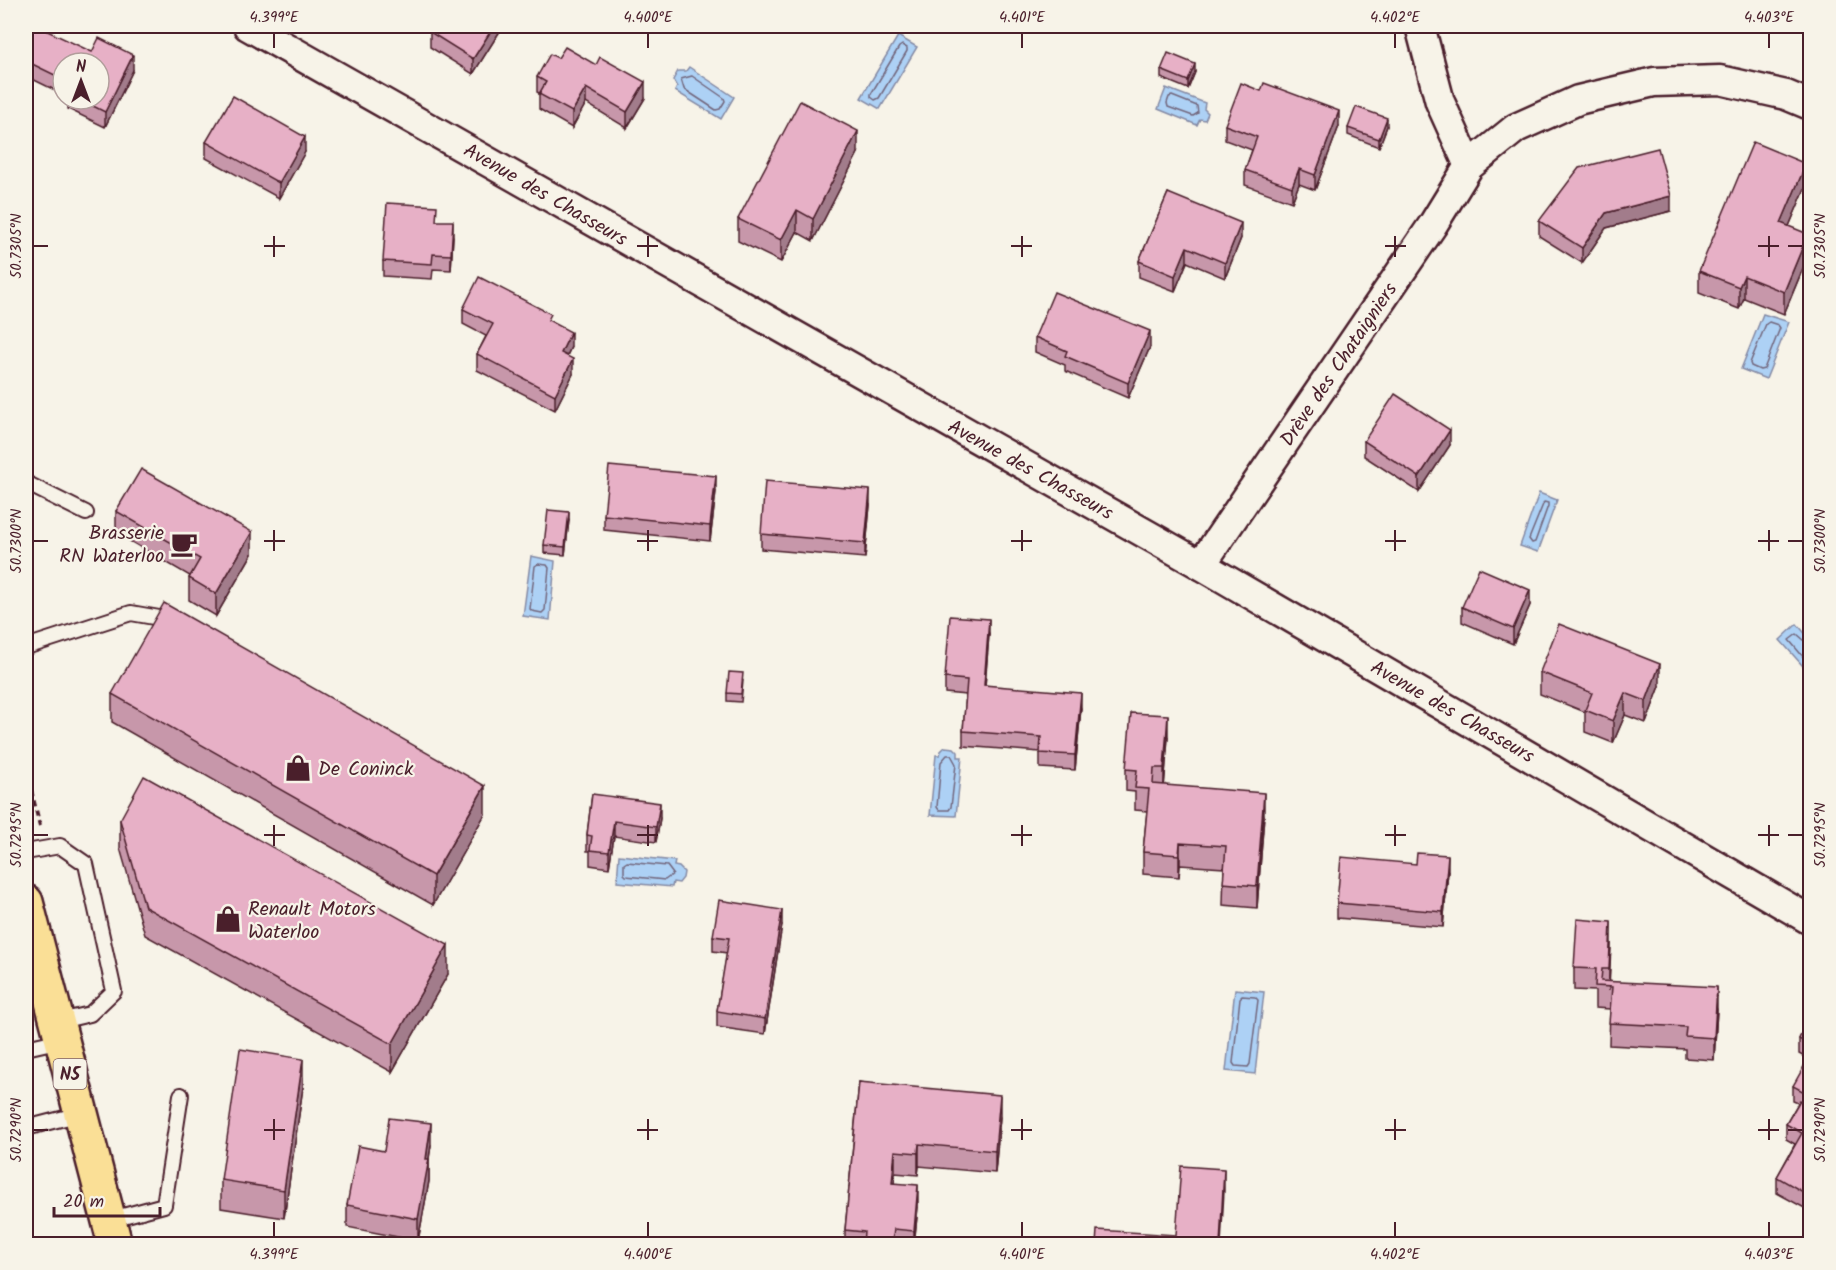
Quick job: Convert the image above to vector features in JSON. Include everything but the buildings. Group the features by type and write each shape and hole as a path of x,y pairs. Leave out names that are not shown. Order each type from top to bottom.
{"main road":[{"name":"N5","path":"26,902 112,1232"}],"street":[{"name":"Avenue des Chasseurs","path":"248,26 1201,565 1810,920"},
{"path":"1419,26 1440,102 1469,166"},
{"name":"Drève des Chataigniers","path":"1201,565 1432,226 1469,166 1516,128 1578,100 1654,82 1720,80 1786,95 1810,105"}],"lane":[{"path":"26,483 86,513"},
{"path":"26,647 131,613 165,619 185,630"},
{"path":"26,852 60,846 86,864 114,991 90,1014 26,1048"},
{"path":"112,1232 164,1205 181,1095"},
{"path":"26,1128 80,1114"}],"water":[{"path":"898,36 917,47 880,109 861,98"},
{"path":"689,67 734,97 721,119 675,91 677,87 673,80 678,71 686,71"},
{"path":"1166,88 1205,103 1204,109 1208,113 1205,120 1200,119 1197,125 1158,109"},
{"path":"1763,314 1789,322 1766,379 1741,369"},
{"path":"1539,493 1557,500 1538,552 1520,546"},
{"path":"531,556 555,561 550,620 523,616"},
{"path":"1797,624 1810,639 1810,674 1780,640"},
{"path":"945,747 954,748 958,752 958,757 962,757 956,816 930,815 936,755 940,755"},
{"path":"619,855 675,861 674,866 684,872 683,878 679,883 673,882 672,887 617,882"},
{"path":"1235,989 1264,992 1255,1074 1226,1071"}],"place":[{"name":"Brasserie RN Waterloo","path":"184,544"},
{"name":"De Coninck","path":"298,768"},
{"name":"Renault Motors Waterloo","path":"228,919"}]}
